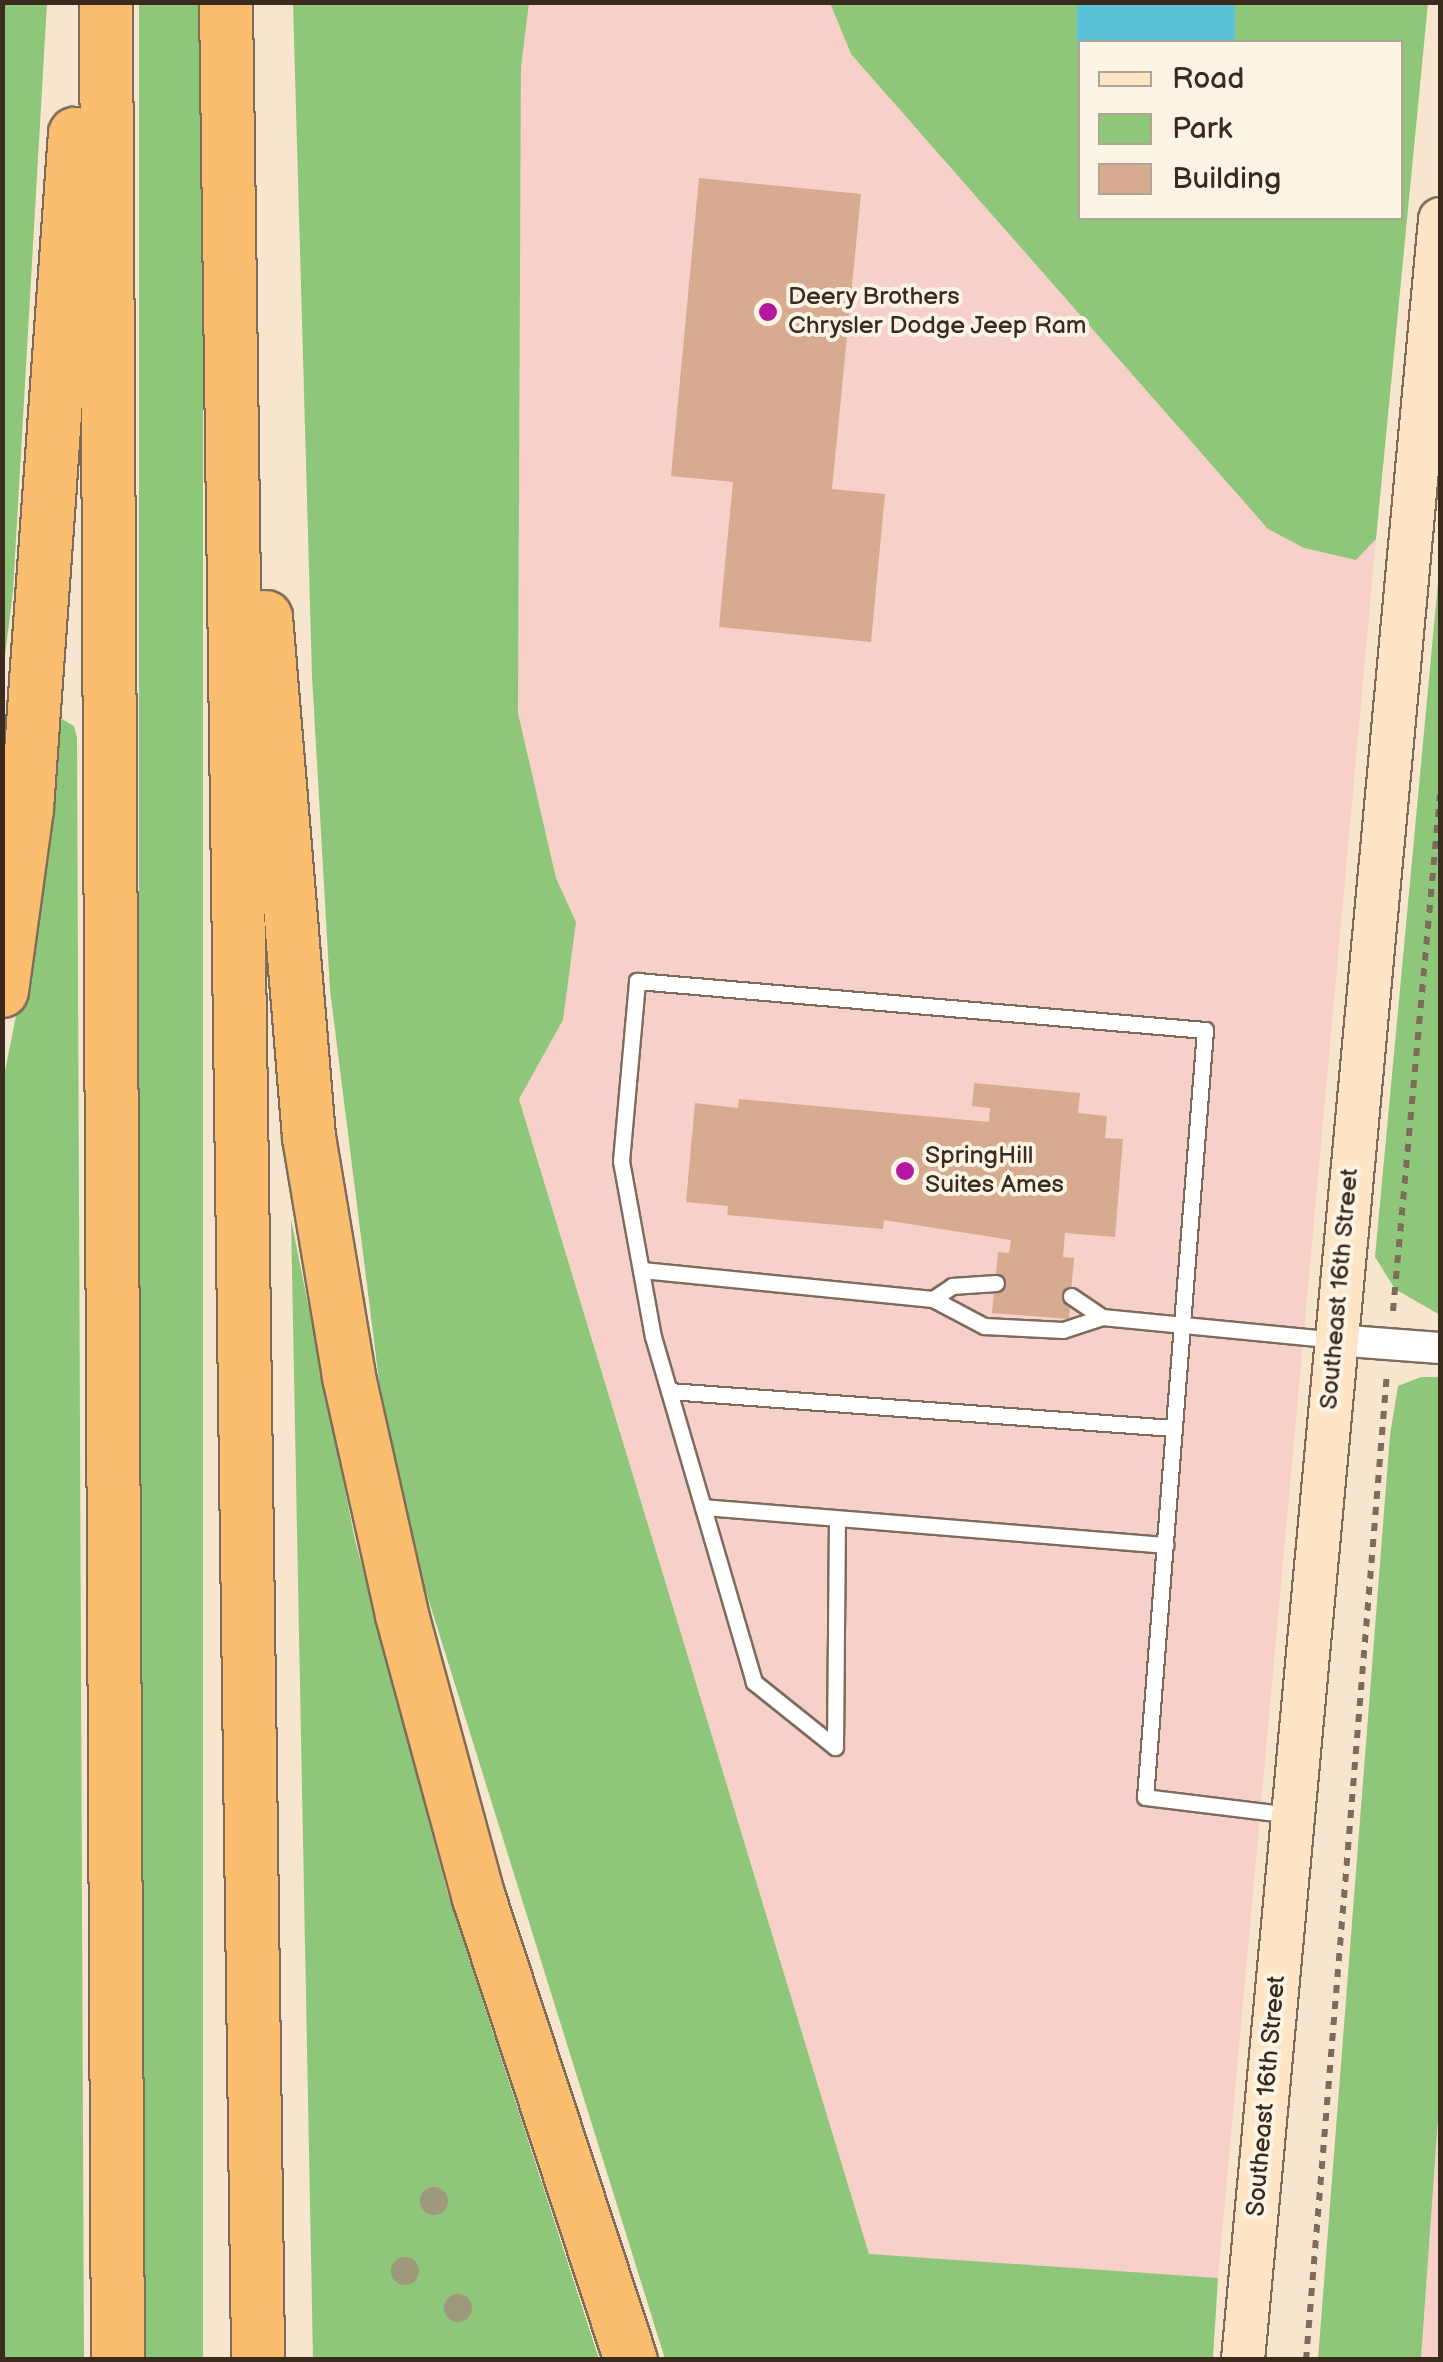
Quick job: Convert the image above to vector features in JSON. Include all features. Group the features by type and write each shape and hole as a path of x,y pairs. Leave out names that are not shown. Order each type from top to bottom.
{"highway":[{"path":"2,991 27,808 85,2"},
{"path":"106,2 118,2360"},
{"path":"226,2 258,2360"},
{"path":"227,87 309,1137 346,1358 402,1615 479,1898 630,2360"}],"main road":[{"name":"Southeast 16th Street","path":"1243,2360 1440,219"}],"street":[{"path":"1336,1340 1440,1348"}],"lane":[{"path":"837,1520 835,1747 754,1682 669,1391 621,1161 637,981 1205,1030 1145,1797 1292,1815"},
{"path":"642,1270 933,1299 984,1326 1062,1330 1102,1317 1336,1340"},
{"path":"933,1299 952,1286 996,1283"},
{"path":"1070,1296 1102,1317"},
{"path":"669,1391 1173,1428"},
{"path":"703,1506 1166,1545"}],"path":[{"path":"1394,1289 1440,794"},
{"path":"1306,2360 1386,1393"}],"shaded area":[{"path":"529,3 830,3 851,54 1355,560 1376,539 1218,2278 869,2255 519,1098 563,1020 576,922 556,878 518,713 521,67"},
{"path":"1440,2093 1440,2359 1421,2360"}],"green space":[{"path":"3,2 47,3 13,591 3,672"},
{"path":"139,3 203,3 203,2359 139,2359"},
{"path":"293,3 529,3 521,67 518,713 556,878 576,922 563,1020 519,1099 869,2254 1218,2278 1213,2359 665,2359 419,1569 379,1381 330,990 312,676"},
{"path":"830,3 1428,3 1376,539 1356,560 1304,548 1268,529 851,54"},
{"path":"1440,561 1440,1315 1395,1289 1375,1257"},
{"path":"62,719 74,726 77,738 84,2359 3,2360 2,1086 39,901 56,728"},
{"path":"291,1219 355,1540 447,1891 599,2359 313,2359"},
{"path":"1421,1377 1440,1377 1440,2091 1421,2359 1318,2359 1390,1435 1398,1386"}],"water":[{"path":"1077,3 1235,3 1235,40 1078,40 1077,47"}],"building":[{"name":"Deery Brothers Chrysler Dodge Jeep Ram","path":"699,178 861,194 832,489 885,494 871,642 719,627 733,482 671,476"},
{"name":"SpringHill Suites Ames","path":"974,1083 1080,1093 1078,1113 1107,1116 1105,1138 1123,1139 1115,1237 1065,1233 1063,1257 1074,1258 1069,1319 992,1313 998,1252 1009,1253 1011,1240 884,1220 883,1229 727,1215 728,1206 686,1202 695,1103 738,1108 739,1099 989,1122 990,1108 972,1106"}],"place":[{"name":"Deery Brothers Chrysler Dodge Jeep Ram","path":"768,312"},
{"name":"SpringHill Suites Ames","path":"905,1171"}]}
